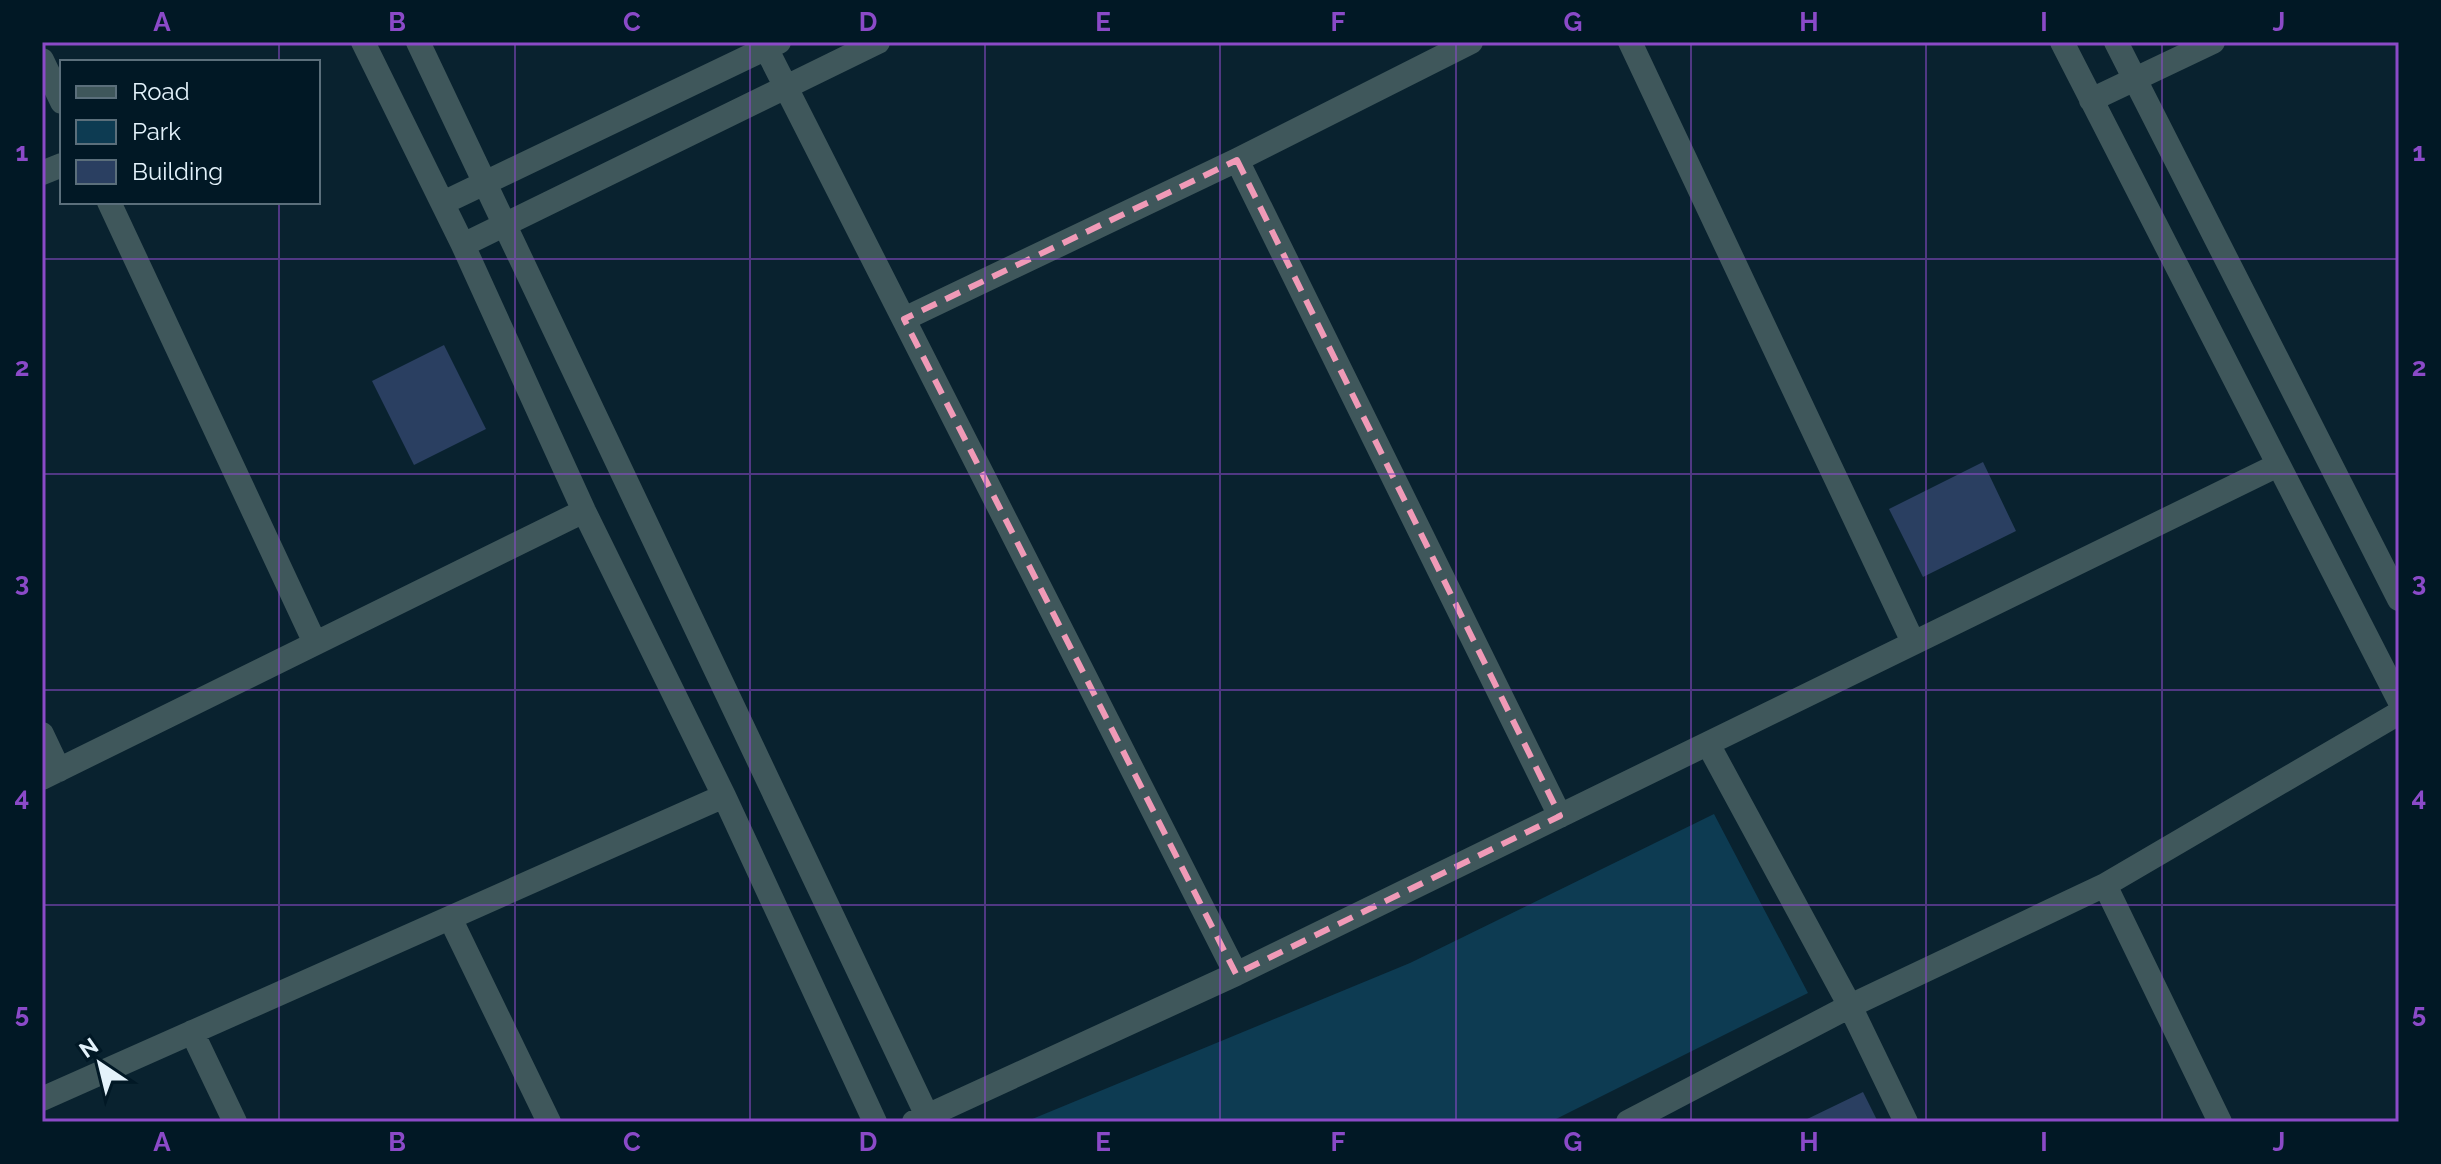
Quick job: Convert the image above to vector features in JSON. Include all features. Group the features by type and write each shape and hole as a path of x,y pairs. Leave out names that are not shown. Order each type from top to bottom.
{"street":[{"path":"363,42 463,245 584,511 724,796 875,1122"},
{"path":"418,42 924,1120 1236,974 2278,465"},
{"path":"463,245 878,42"},
{"path":"904,319 1237,160 1471,42"},
{"path":"1630,42 1913,642"},
{"path":"2062,42 2399,700"},
{"path":"2116,42 2399,599"},
{"path":"2091,100 2213,42"},
{"path":"443,203 772,45 786,87 1236,974"},
{"path":"42,60 60,98"},
{"path":"1237,160 1560,816"},
{"path":"110,204 315,643"},
{"path":"42,734 51,774 584,511"},
{"path":"1628,1122 1850,1006 2105,885 2399,713"},
{"path":"1708,744 1850,1006 1906,1122"},
{"path":"42,1099 724,796"},
{"path":"2105,885 2220,1122"},
{"path":"450,918 549,1122"},
{"path":"192,1032 235,1122"}],"highlighted area":[{"path":"1237,160 1560,816 1236,974 904,319"}],"green space":[{"path":"1714,814 1808,993 1550,1122 1025,1122 1410,963"}],"building":[{"path":"444,345 486,429 414,465 372,381"},
{"path":"1983,462 2016,531 1923,577 1889,509"},
{"path":"1863,1092 1878,1122 1801,1122"}]}
